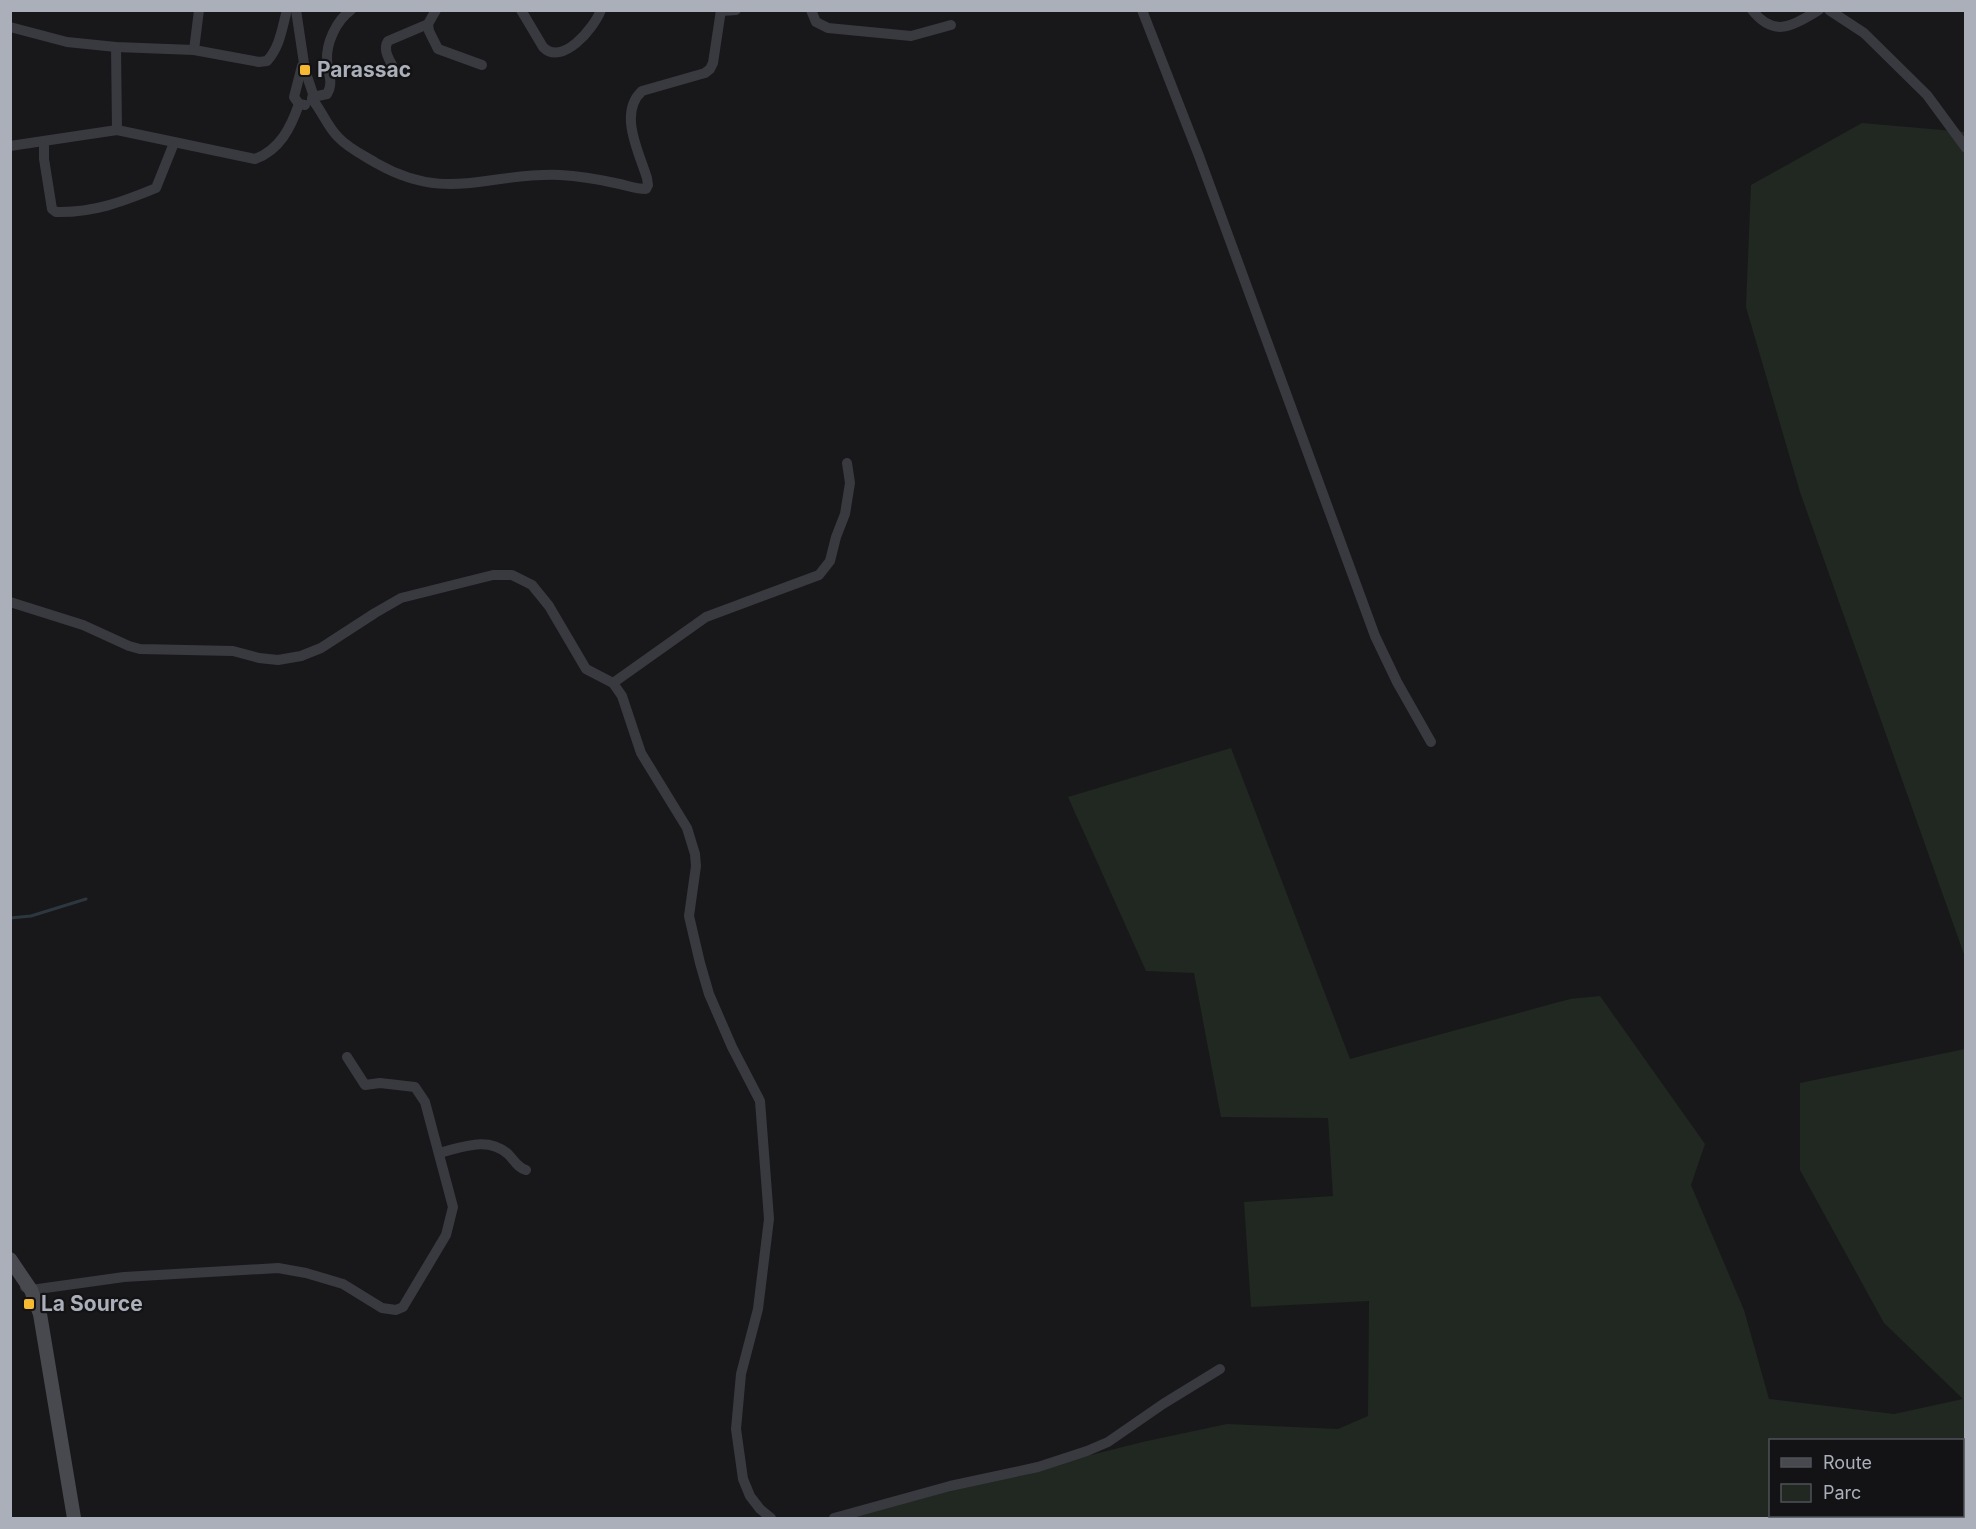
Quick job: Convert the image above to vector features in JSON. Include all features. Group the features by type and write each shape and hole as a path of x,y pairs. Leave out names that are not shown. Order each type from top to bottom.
{"main road":[{"path":"10,1259 31,1290 44,1332 74,1518"},
{"path":"14,1277 33,1315 50,1375"}],"street":[{"path":"194,50 200,10"},
{"path":"10,27 67,42 116,47 194,50 246,60 267,61 279,41 286,10"},
{"path":"296,10 303,59 312,95 308,104 299,104"},
{"path":"312,95 327,94 330,90 331,80 327,58 329,44 341,18 351,10"},
{"path":"436,10 428,24 429,32 438,49 482,65"},
{"path":"521,10 546,50 555,53 570,47 589,30 601,10"},
{"path":"297,88 306,86 331,130 344,143 391,171 429,184 452,186 534,175 561,175 646,189 647,178 630,116 636,96 642,91 705,73 710,69 713,63 721,11 735,10"},
{"path":"811,10 816,22 828,27 912,36 951,25"},
{"path":"1142,10 1199,156 1375,636 1397,682 1431,742"},
{"path":"1752,10 1758,19 1784,28 1819,10"},
{"path":"1828,10 1864,33 1927,95 1965,148"},
{"path":"394,69 386,52 388,41 428,24"},
{"path":"116,47 117,130"},
{"path":"299,104 294,97 303,59"},
{"path":"10,146 117,130 255,159 264,156 280,141 299,104"},
{"path":"44,142 52,209 66,213 108,207 156,188 174,143"},
{"path":"613,683 706,617 819,575 830,561 845,514 850,483 847,463"},
{"path":"10,602 83,625 140,649 233,651 278,660 301,656 321,648 401,598 493,575 512,575 532,585 549,606 586,669 613,683 622,696 641,753 687,828 696,866 689,916 709,994 732,1047 760,1101 769,1219 758,1309 741,1374 736,1429 743,1479 750,1496 771,1518"},
{"path":"14,1277 26,1289 31,1290 124,1277 278,1268 306,1273 343,1284 382,1308 396,1310 403,1307 446,1235 453,1207 425,1102 415,1087 380,1083 364,1085 347,1057"},
{"path":"439,1153 483,1143 498,1147 509,1155 519,1168 526,1170"},
{"path":"834,1518 950,1486 1038,1467 1087,1451 1108,1442 1163,1404 1220,1369"}],"green space":[{"path":"1862,123 1965,132 1965,957 1800,492 1746,307 1751,185"},
{"path":"1231,748 1350,1059 1570,999 1600,996 1705,1144 1691,1185 1744,1310 1769,1399 1894,1414 1963,1399 1884,1323 1800,1170 1800,1083 1965,1049 1965,1518 839,1518 1147,1441 1227,1424 1338,1429 1368,1416 1369,1301 1251,1307 1244,1202 1333,1196 1328,1118 1221,1117 1194,973 1146,971 1068,797"}],"waterway":[{"path":"10,918 31,916 86,899"}],"place":[{"name":"Parassac","path":"305,70"},
{"name":"La Source","path":"29,1304"}]}
